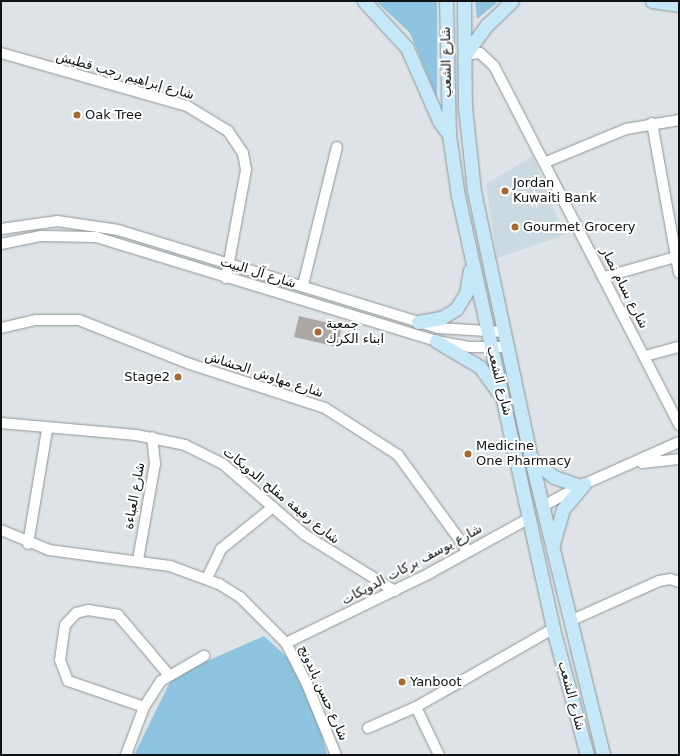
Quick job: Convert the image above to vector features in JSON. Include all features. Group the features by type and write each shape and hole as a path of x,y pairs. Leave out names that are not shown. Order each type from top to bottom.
{"main road":[{"path":"364,1 408,48 439,121 449,135"},
{"name":"شارع الشعب","path":"446,1 449,135 471,264 490,347 507,410 528,519 553,629 587,755"},
{"name":"شارع الشعب","path":"464,1 469,159 503,332 552,548 603,755"},
{"path":"465,55 486,26 512,1"},
{"path":"652,1 679,5"},
{"path":"418,322 441,318 456,309 466,293 471,264"},
{"path":"436,341 480,367 507,410"},
{"path":"532,459 554,477 582,485 560,516 552,548"}],"street":[{"name":"شارع إبراهيم رجب قطيش","path":"1,53 187,106 228,131 243,153 246,170 226,278"},
{"name":"شارع بسام نصار","path":"465,55 480,53 490,61 546,162 679,425"},
{"path":"546,162 626,129 652,123 679,120"},
{"path":"652,123 679,273"},
{"path":"303,285 337,147"},
{"name":"شارع آل البيت","path":"1,229 41,222 87,223 229,261 418,322 487,333 503,332"},
{"name":"شارع آل البيت","path":"1,244 41,236 96,237 436,341 490,347 507,347"},
{"path":"604,277 677,257"},
{"name":"شارع مهاوش الحشاش","path":"1,328 36,320 79,320 190,364 325,408 398,455 467,550"},
{"path":"645,356 679,347"},
{"name":"شارع رفيفة مفلح الدويكات","path":"1,424 47,430 152,437 206,454 340,560 395,591"},
{"path":"28,544 47,430"},
{"name":"شارع العباءة","path":"138,560 155,464 152,437"},
{"path":"543,506 582,485 634,464 679,443 679,454"},
{"path":"634,464 679,459"},
{"path":"207,578 221,549 273,507"},
{"name":"شارع يوسف بركات الدويكات","path":"286,643 395,591 467,550 528,519"},
{"path":"1,530 28,544 71,554 138,560 207,578 240,597 286,643"},
{"path":"570,621 659,581 670,579 679,582"},
{"path":"144,707 68,681 60,660 65,625 76,613 88,610 118,616 168,674"},
{"path":"368,728 416,706 553,629"},
{"name":"شارع حسن باندونج","path":"286,643 306,682 336,755"},
{"path":"126,755 144,707 168,674 204,656"},
{"path":"416,706 439,755"}],"shaded area":[{"path":"376,1 437,1 437,98 410,33"},
{"path":"475,1 499,1 477,19"},
{"path":"533,156 564,235 497,258 486,184"},
{"path":"264,636 288,658 318,719 327,755 134,755 173,676"}],"building":[{"name":"جمعية ابناء الكرك","path":"299,316 342,326 337,347 294,337"}],"place":[{"name":"Oak Tree","path":"77,115"},
{"name":"Jordan Kuwaiti Bank","path":"505,191"},
{"name":"Gourmet Grocery","path":"515,227"},
{"name":"جمعية ابناء الكرك","path":"318,332"},
{"name":"Stage2","path":"178,377"},
{"name":"Medicine One Pharmacy","path":"468,454"},
{"name":"Yanboot","path":"402,682"}]}
